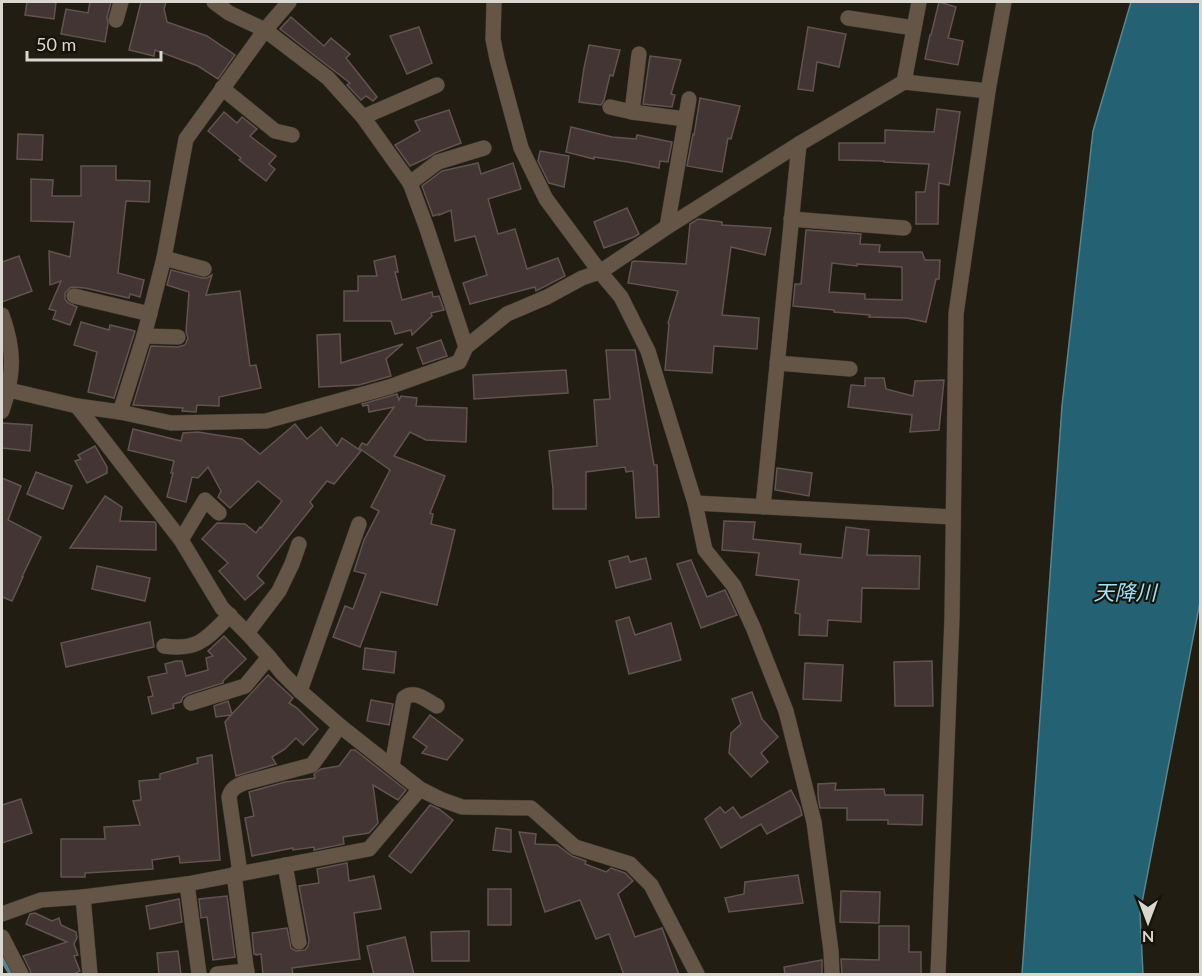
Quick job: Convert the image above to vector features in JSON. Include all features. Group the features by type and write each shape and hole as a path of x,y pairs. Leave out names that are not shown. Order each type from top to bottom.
{"street":[{"path":"116,20 121,2"},
{"path":"214,2 229,14 265,30 328,78 363,117 410,183 466,347"},
{"path":"120,412 144,336 164,258 186,139 265,30 289,2"},
{"path":"494,2 493,39 521,148 546,199 621,297 648,351 695,503 705,550 734,586 786,711 813,822 831,951 832,975"},
{"path":"904,82 919,2"},
{"path":"939,975 952,618 956,314 988,91 1004,2"},
{"path":"848,18 914,28"},
{"path":"632,112 639,54"},
{"path":"9,390 77,406 171,423 266,421 389,387 459,362 466,347 507,314 547,297 582,278 600,272 666,227 904,82 988,91"},
{"path":"363,117 437,85"},
{"path":"222,88 275,131 292,135"},
{"path":"666,227 689,99"},
{"path":"610,108 685,119"},
{"path":"763,507 799,144"},
{"path":"410,183 438,162 484,148"},
{"path":"791,219 904,228"},
{"path":"164,258 204,269"},
{"path":"74,296 150,314"},
{"path":"2,315 12,351 9,390 2,411"},
{"path":"144,336 178,337"},
{"path":"777,363 850,369"},
{"path":"77,406 181,540 216,599 300,691 340,726 420,789 462,807 531,808 575,847 630,864 651,885 697,975"},
{"path":"181,540 205,500 219,513"},
{"path":"695,503 953,517"},
{"path":"300,691 359,524"},
{"path":"247,633 279,591 299,544"},
{"path":"164,646 187,648 203,641 230,615"},
{"path":"191,704 244,686 269,657"},
{"path":"392,766 404,698 408,694 414,694 437,706"},
{"path":"217,975 247,973 230,792 243,783 312,765 340,726"},
{"path":"2,914 40,900 187,884 369,849 420,789"},
{"path":"285,865 299,942"},
{"path":"187,884 199,975"},
{"path":"83,897 90,975"},
{"path":"2,937 21,975"}],"water":[{"name":"天降川","path":"1131,2 1200,2 1200,602 1140,913 1143,974 1022,974 1062,406 1093,131"}],"building":[{"path":"27,2 56,2 54,19 25,15"},
{"path":"90,2 111,2 105,42 61,34 66,9 88,13"},
{"path":"141,2 166,2 164,9 167,22 207,36 235,55 218,79 198,66 155,50 154,56 129,50"},
{"path":"939,2 956,7 948,38 963,41 958,65 925,59"},
{"path":"291,17 324,46 331,38 350,54 346,58 377,97 373,101 366,96 361,100 347,85 350,83 280,29"},
{"path":"419,27 432,63 407,74 390,36"},
{"path":"808,27 846,34 839,67 817,62 813,91 798,89"},
{"path":"589,45 620,50 613,76 610,75 601,105 579,102"},
{"path":"650,56 681,60 671,94 675,95 672,107 643,104"},
{"path":"700,98 740,106 731,139 728,138 722,172 687,166"},
{"path":"937,109 960,112 949,185 939,183 938,224 916,224 916,192 925,192 929,164 839,160 839,143 885,143 885,130 934,132"},
{"path":"449,110 461,143 410,166 395,145 420,131 415,121"},
{"path":"224,112 237,123 242,117 257,129 250,136 276,156 269,164 275,169 266,181 208,131"},
{"path":"571,127 612,137 636,139 637,135 672,142 668,162 660,161 659,168 594,157 594,159 566,152"},
{"path":"18,134 43,135 42,160 17,159"},
{"path":"540,151 569,156 564,187 549,183 538,161"},
{"path":"478,163 481,174 513,163 521,189 488,199 498,234 515,229 527,269 558,258 565,276 536,291 535,287 470,304 463,283 487,275 475,236 455,241 451,210 433,216 422,186 442,171"},
{"path":"81,166 116,166 116,180 150,181 149,202 126,201 118,273 144,280 140,297 130,294 129,298 71,287 65,293 65,299 77,307 70,325 53,319 56,311 49,309 61,281 50,285 49,251 70,257 74,222 31,221 31,179 53,180 52,196 81,196"},
{"path":"627,208 639,234 604,248 594,222"},
{"path":"698,219 722,222 722,225 771,228 765,255 731,247 722,315 759,318 757,349 714,346 712,373 665,370 668,323 678,291 628,283 634,261 686,264 690,224"},
{"path":"806,230 861,234 860,244 880,245 879,252 922,252 925,260 940,260 939,279 936,279 926,322 907,318 869,317 870,315 793,306 795,284 801,284","holes":["832,263 857,266 857,264 902,267 902,300 865,299 865,294 829,292"]},
{"path":"19,256 32,291 2,302 2,262"},
{"path":"395,256 398,272 395,272 402,300 432,292 433,297 439,296 444,310 431,313 432,316 412,335 411,330 395,334 391,321 344,321 344,291 358,291 358,276 377,276 374,261"},
{"path":"171,270 202,278 212,275 206,295 240,291 250,366 256,365 261,388 219,397 219,406 197,405 196,412 182,411 183,408 133,405 151,346 178,347 185,345 188,338 186,332 189,292 167,285"},
{"path":"81,322 109,330 110,325 135,331 114,398 88,392 97,352 74,345"},
{"path":"340,334 341,363 403,344 386,359 391,376 359,385 319,387 317,335"},
{"path":"441,340 447,356 423,364 417,348"},
{"path":"606,350 635,350 654,465 657,465 659,517 636,518 633,471 626,472 625,467 586,472 586,509 553,509 549,451 597,446 594,400 610,399"},
{"path":"566,370 568,393 474,399 473,375"},
{"path":"865,378 884,378 886,389 913,396 915,381 944,380 939,430 910,432 912,415 848,407 851,385 865,386"},
{"path":"397,394 399,400 401,396 417,398 416,406 467,408 466,442 426,440 410,432 394,456 445,476 430,513 433,514 431,524 455,530 437,605 381,592 360,647 333,637 345,606 353,609 366,574 354,571 364,540 379,511 371,507 390,470 359,448 362,443 367,445 394,407 369,412 368,405 363,406 362,404"},
{"path":"2,423 32,425 30,451 2,448"},
{"path":"295,424 307,439 321,427 337,446 342,438 361,451 334,484 327,481 310,502 313,506 257,576 264,583 245,600 219,571 228,563 202,539 217,523 245,524 256,533 282,501 258,481 230,508 218,497 221,491 208,467 198,478 192,477 186,502 167,497 174,461 128,450 133,429 181,441 183,433 198,432 242,439 260,454"},
{"path":"95,446 107,467 107,473 87,483 75,461 81,459 78,455"},
{"path":"777,468 812,473 809,496 775,490"},
{"path":"36,472 72,486 63,509 27,494"},
{"path":"2,478 21,486 8,520 41,537 12,601 2,597"},
{"path":"105,496 122,507 120,521 155,522 156,550 70,548"},
{"path":"724,521 755,522 753,539 801,544 800,554 842,558 846,527 869,530 867,555 920,556 919,589 862,588 861,622 828,620 827,636 799,635 800,614 795,613 799,580 756,575 759,553 722,550"},
{"path":"628,556 630,562 646,558 651,579 616,588 609,561"},
{"path":"691,560 707,597 725,590 737,615 701,628 677,564"},
{"path":"97,566 150,578 145,601 92,589"},
{"path":"629,617 635,635 671,623 681,660 629,674 616,621"},
{"path":"150,622 154,647 66,667 61,643"},
{"path":"224,636 246,659 223,683 188,694 181,702 173,704 174,708 152,714 148,697 153,696 148,677 167,673 165,664 176,661 182,661 186,676 208,670 206,658 213,656 208,651"},
{"path":"365,648 396,652 394,673 363,669"},
{"path":"932,661 933,706 895,706 894,662"},
{"path":"805,663 843,665 841,701 803,699"},
{"path":"268,675 293,698 289,703 318,729 303,745 296,738 272,757 276,764 236,776 225,722 231,715 216,717 214,706 228,701 232,714"},
{"path":"752,692 762,719 778,737 761,753 768,762 751,777 729,753 731,733 741,724 732,699"},
{"path":"371,700 393,704 389,725 367,721"},
{"path":"430,715 463,740 447,760 422,753 427,747 413,737"},
{"path":"351,750 355,750 406,790 398,800 373,785 378,823 369,833 343,837 344,844 314,850 314,847 293,850 293,848 252,856 245,818 254,816 249,792 285,782 315,778 314,774 321,769 339,766"},
{"path":"212,755 220,860 180,863 179,856 152,860 153,869 85,873 85,877 61,877 61,839 105,839 104,827 140,825 133,801 141,800 139,781 160,779 160,774 198,763 197,758"},
{"path":"836,783 835,790 884,789 885,795 923,795 922,825 888,824 888,820 847,820 847,808 820,808 818,784"},
{"path":"791,790 802,815 767,834 761,824 721,848 705,819 720,807 725,813 733,807 741,818"},
{"path":"21,799 32,833 2,843 2,805"},
{"path":"430,805 453,820 411,873 389,856"},
{"path":"496,828 511,830 511,852 493,850"},
{"path":"519,832 536,834 535,844 557,845 572,856 586,861 585,864 606,872 611,868 625,873 633,881 618,894 635,937 662,928 679,975 624,975 609,934 596,939 580,900 545,912"},
{"path":"347,863 349,881 374,876 381,909 354,913 360,959 292,968 293,975 263,975 261,954 254,954 252,933 287,928 291,948 296,951 305,950 309,940 299,886 319,883 317,869"},
{"path":"798,875 803,903 729,912 725,898 744,894 745,882"},
{"path":"488,889 511,889 511,925 488,925"},
{"path":"841,891 880,892 879,923 840,922"},
{"path":"227,896 235,957 213,960 207,917 201,918 199,899"},
{"path":"179,899 182,922 150,929 146,906"},
{"path":"35,913 52,921 59,918 61,925 76,932 77,938 74,944 78,955 74,956 80,971 72,975 31,975 23,956 67,942 26,924 30,914"},
{"path":"879,926 909,926 909,952 921,952 921,975 842,975 841,959 879,960"},
{"path":"469,931 469,961 432,961 431,932"},
{"path":"405,937 414,975 374,975 367,946"},
{"path":"178,951 181,975 159,975 157,953"},
{"path":"822,960 822,975 785,975 784,967"}],"waterway":[{"path":"2,959 11,974"}]}
